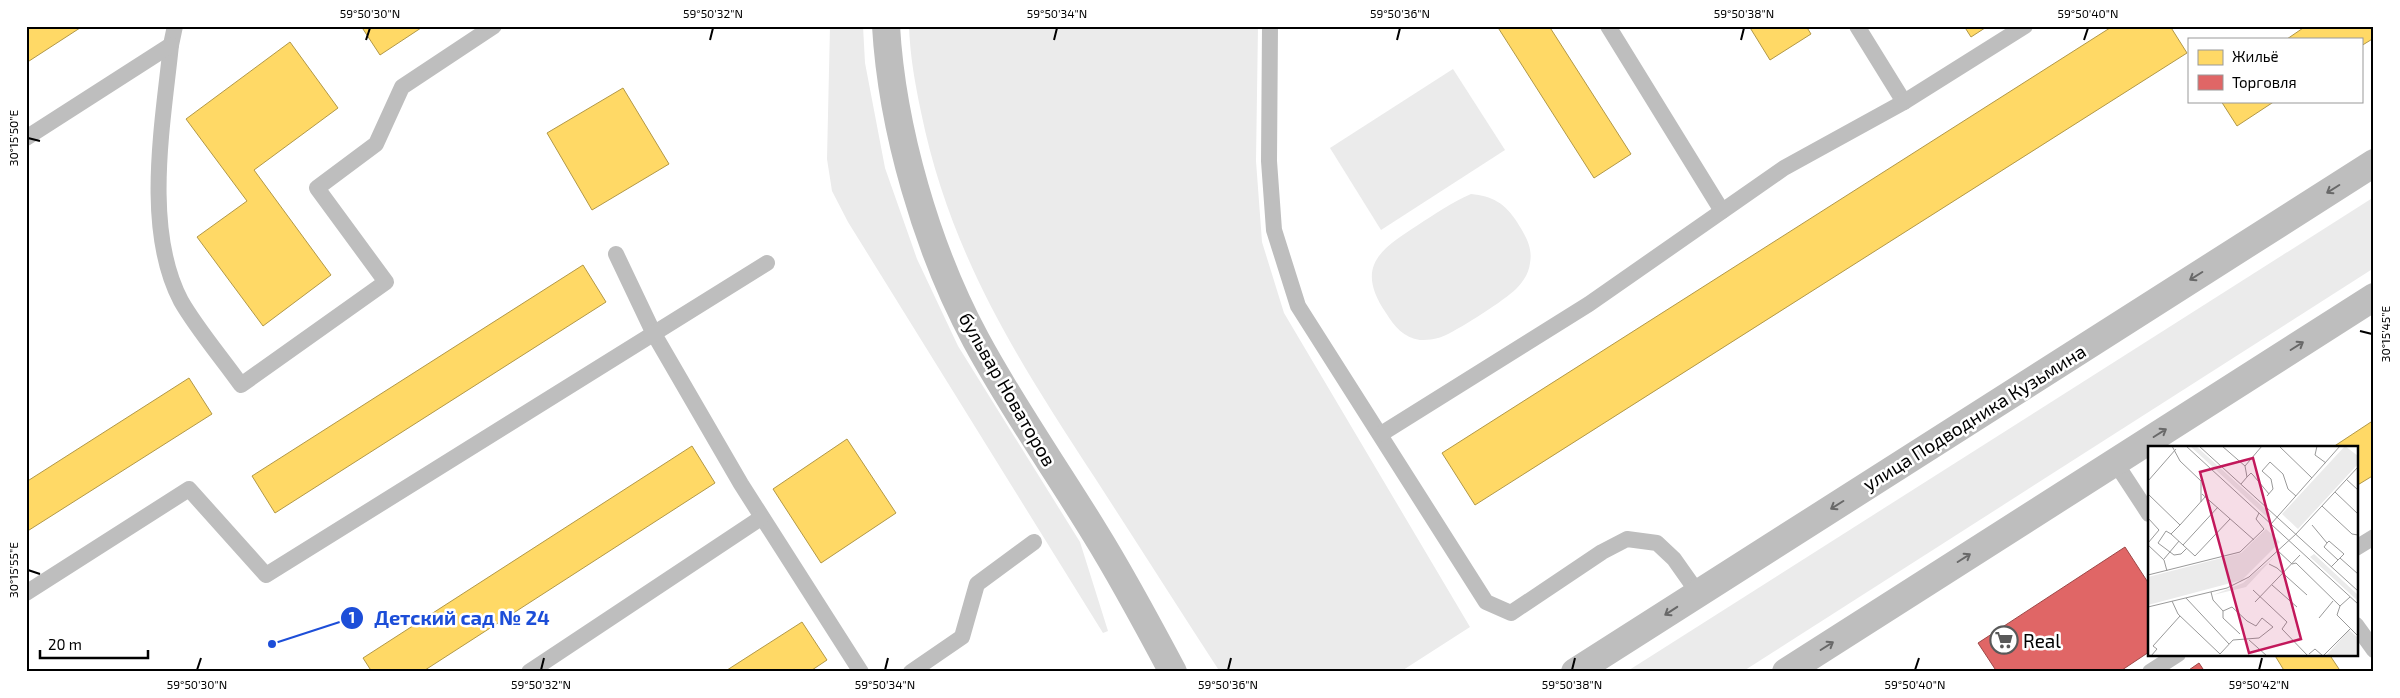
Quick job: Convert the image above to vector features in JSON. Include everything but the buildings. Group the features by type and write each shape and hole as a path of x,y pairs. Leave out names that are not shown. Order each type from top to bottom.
{"street":[{"name":"бульвар Новаторов","path":"886,26 888,59 907,162 939,257 959,304 980,347 1096,535 1173,672"},
{"name":"улица Подводника Кузьмина","path":"1575,672 2374,163"},
{"path":"1786,672 2374,297"}],"lane":[{"path":"176,26 171,45 158,176 162,246 181,300 241,385 386,282 317,188 376,144 402,87 494,26"},
{"path":"1270,26 1269,161 1274,230 1298,306 1486,602 1510,613 1602,552 1627,539 1657,543 1674,559 1698,593"},
{"path":"1608,26 1722,211"},
{"path":"1857,26 1904,102"},
{"path":"1381,434 1589,304 1784,168 1904,102 2025,26"},
{"path":"26,138 171,45"},
{"path":"616,254 654,334 761,518 861,672"},
{"path":"26,593 189,489 266,575 768,263"},
{"path":"2115,462 2148,512"},
{"path":"529,672 761,518"},
{"path":"2358,547 2374,537"},
{"path":"911,672 962,637 977,584 1034,542"},
{"path":"2358,628 2374,650"},
{"path":"2150,672 2175,656"}],"shaded area":[{"path":"830,26 863,26 865,63 885,168 917,259 958,346 1080,542 1108,631 1103,633 848,222 832,191 827,159"},
{"path":"909,26 1258,26 1256,161 1262,242 1284,313 1470,627 1400,672 1220,672 1039,391 1013,347 968,259 949,212 934,164 915,80"},
{"path":"1453,69 1505,150 1381,230 1330,148"},
{"path":"1471,194 1492,199 1503,205 1512,215 1528,241 1531,257 1527,274 1510,294 1482,314 1453,331 1431,339 1420,340 1409,337 1392,322 1377,297 1372,283 1372,272 1376,261 1392,243 1404,234 1444,208"},
{"path":"2374,197 2374,268 1742,672 1626,672"}],"place":[{"name":"Real","path":"2004,640"},
{"name":"Детский сад № 24","path":"272,644"}]}
